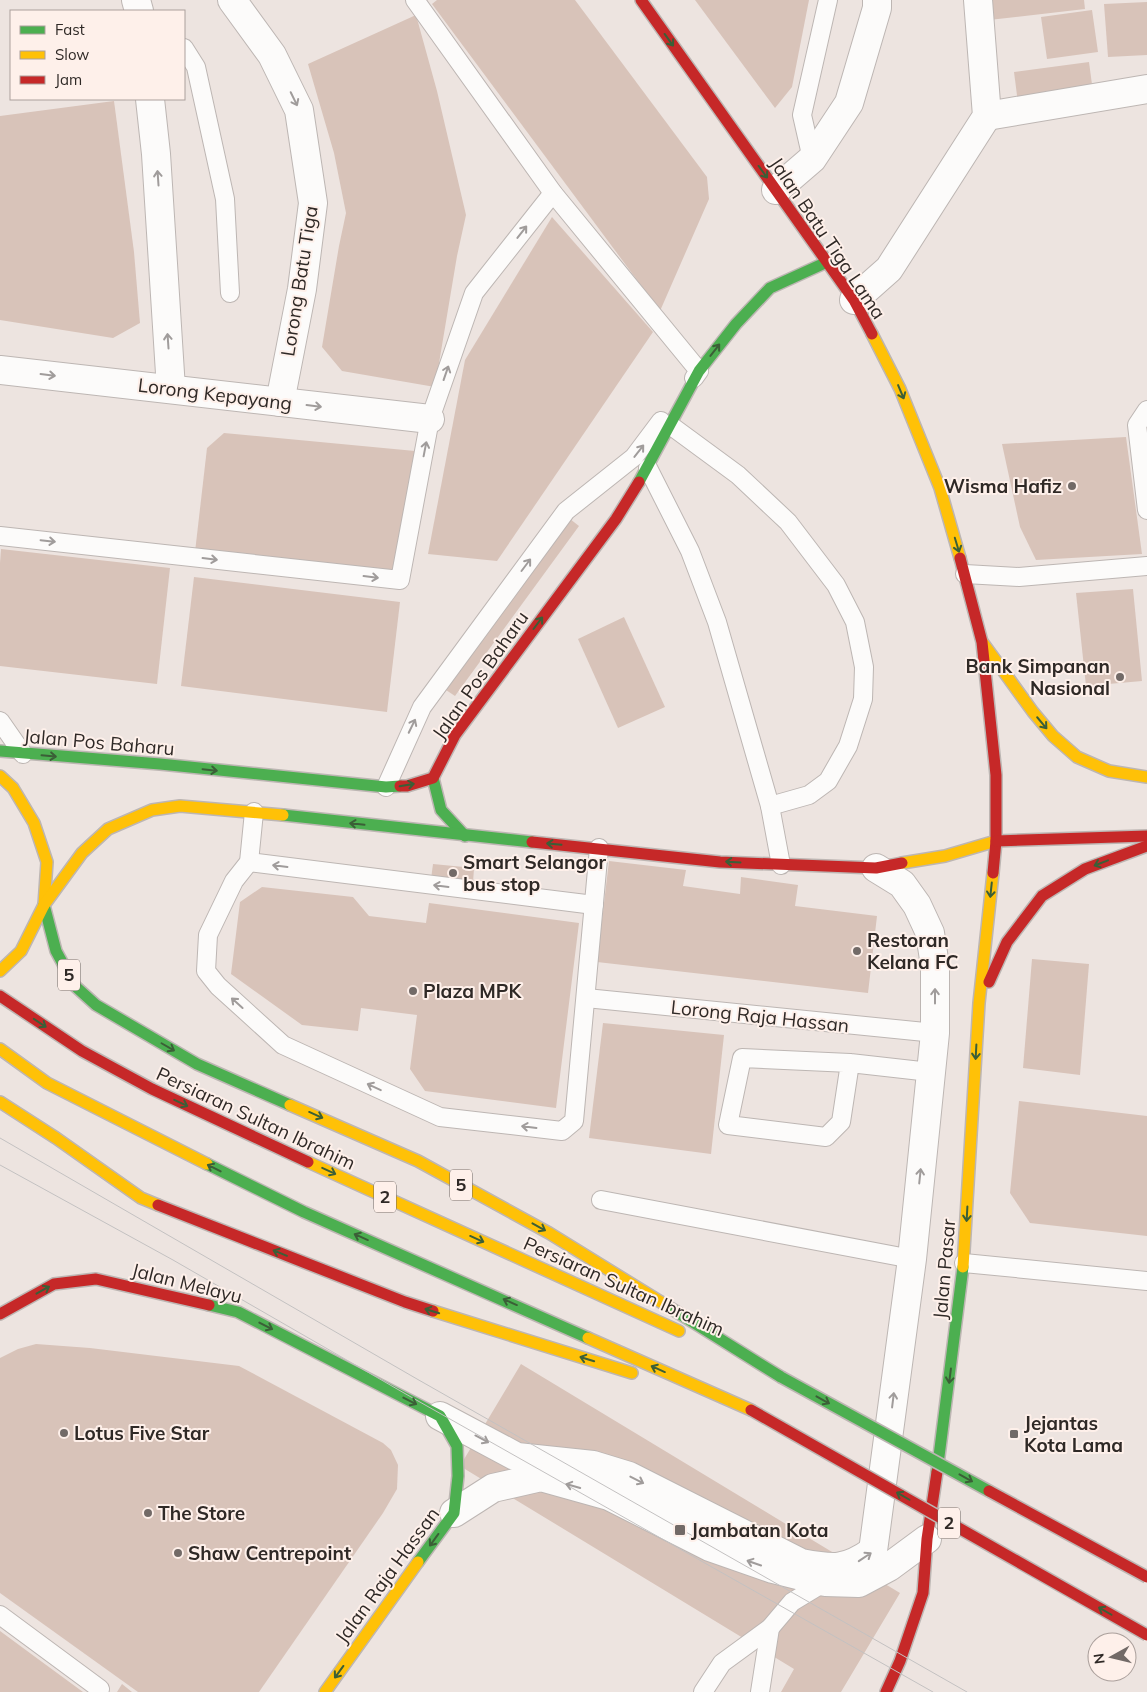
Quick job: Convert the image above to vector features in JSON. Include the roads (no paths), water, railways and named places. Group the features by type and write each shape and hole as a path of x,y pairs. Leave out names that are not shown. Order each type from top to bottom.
{"main road":[{"name":"Jalan Batu Tiga Lama","path":"640,0 854,300 900,389 940,488 982,642 996,775 996,842"},
{"name":"Jalan Pos Baharu","path":"0,751 160,764 386,787 408,786 434,778 455,735 616,518 648,468 699,371 736,324 770,288 827,262"},
{"path":"982,642 1033,712 1053,736 1077,757 1109,771 1147,777"},
{"name":"5","path":"0,776 13,788 34,823 48,862 44,905 56,951 75,986 96,1005 197,1064 418,1161 549,1233 781,1377"},
{"path":"434,778 441,810 465,836"},
{"path":"44,905 82,853 108,829 129,818 152,810 180,806 254,812 720,862 876,868 945,856 996,842 1147,836"},
{"name":"Jalan Pasar","path":"886,1692 900,1661 924,1593 927,1539 964,1263 979,1003 996,842"},
{"path":"979,1003 1007,942 1042,896 1085,869 1147,846"},
{"name":"5","path":"0,971 21,951 44,905"},
{"name":"Persiaran Sultan Ibrahim","path":"0,996 82,1051 152,1089 781,1377"},
{"name":"2","path":"0,1049 47,1083 304,1212 751,1410 1147,1636"},
{"path":"0,1102 56,1138 141,1198 405,1302 639,1375"},
{"name":"Jalan Melayu","path":"0,1314 54,1284 96,1279 238,1312 440,1416"},
{"name":"2","path":"781,1377 1147,1576"},
{"path":"657,1381 751,1410"},
{"name":"Jalan Raja Hassan","path":"325,1692 454,1512 458,1476 457,1446 440,1416"}],"street":[{"name":"Lorong Batu Tiga","path":"232,0 272,56 299,110 313,203 302,289 280,402"},
{"path":"776,190 812,159 849,103 877,8 877,0"},
{"path":"854,300 890,269 987,116 978,0"},
{"path":"987,116 1147,89"},
{"path":"150,100 156,154 171,389"},
{"name":"Lorong Kepayang","path":"0,370 430,419"},
{"path":"440,1416 517,1457 593,1465 629,1476 801,1563 831,1568 857,1562 873,1551 912,1259 935,1034 935,966 930,933 917,905 902,884 876,868"},
{"path":"454,1512 493,1488 541,1477 609,1496 710,1548 773,1569 825,1582 859,1583 889,1566 927,1539"}],"lane":[{"path":"386,787 422,707 566,511 634,457 699,371 552,193 415,0"},
{"path":"812,159 802,114 828,0"},
{"path":"185,50 196,67 225,199 230,293"},
{"path":"0,536 400,580 430,419 474,293 552,193"},
{"path":"1147,410 1137,425 1147,510"},
{"path":"670,425 738,475 788,522 836,585 855,622 864,667 863,699 848,746 828,781 809,795 770,806"},
{"path":"648,468 690,551 717,622 770,806 782,865"},
{"path":"965,574 1018,577 1147,566"},
{"path":"0,721 23,754"},
{"path":"254,812 249,862 234,881 208,935 206,971 218,986 283,1045 440,1117 562,1131 574,1121 599,848"},
{"path":"249,862 594,905"},
{"name":"Lorong Raja Hassan","path":"586,998 935,1034"},
{"path":"850,1063 841,1122 826,1138 728,1124 742,1058 850,1063 930,1072"},
{"path":"601,1200 912,1259"},
{"path":"964,1263 1147,1281"},
{"path":"703,1692 722,1663 770,1628 792,1602 825,1582"},
{"path":"0,1615 100,1689 98,1692"},
{"path":"760,1692 770,1628"}],"tram line":[{"path":"0,1138 417,1379 967,1692"},
{"path":"0,1165 173,1260 933,1692"}],"place":[{"name":"Wisma Hafiz","path":"1072,486"},
{"name":"Bank Simpanan Nasional","path":"1120,677"},
{"name":"Smart Selangor bus stop","path":"453,873"},
{"name":"Restoran Kelana FC","path":"857,951"},
{"name":"Plaza MPK","path":"413,991"},
{"name":"Lotus Five Star","path":"64,1433"},
{"name":"Jejantas Kota Lama","path":"1014,1434"},
{"name":"The Store","path":"148,1513"},
{"name":"Jambatan Kota","path":"680,1530"},
{"name":"Shaw Centrepoint","path":"178,1553"}]}
